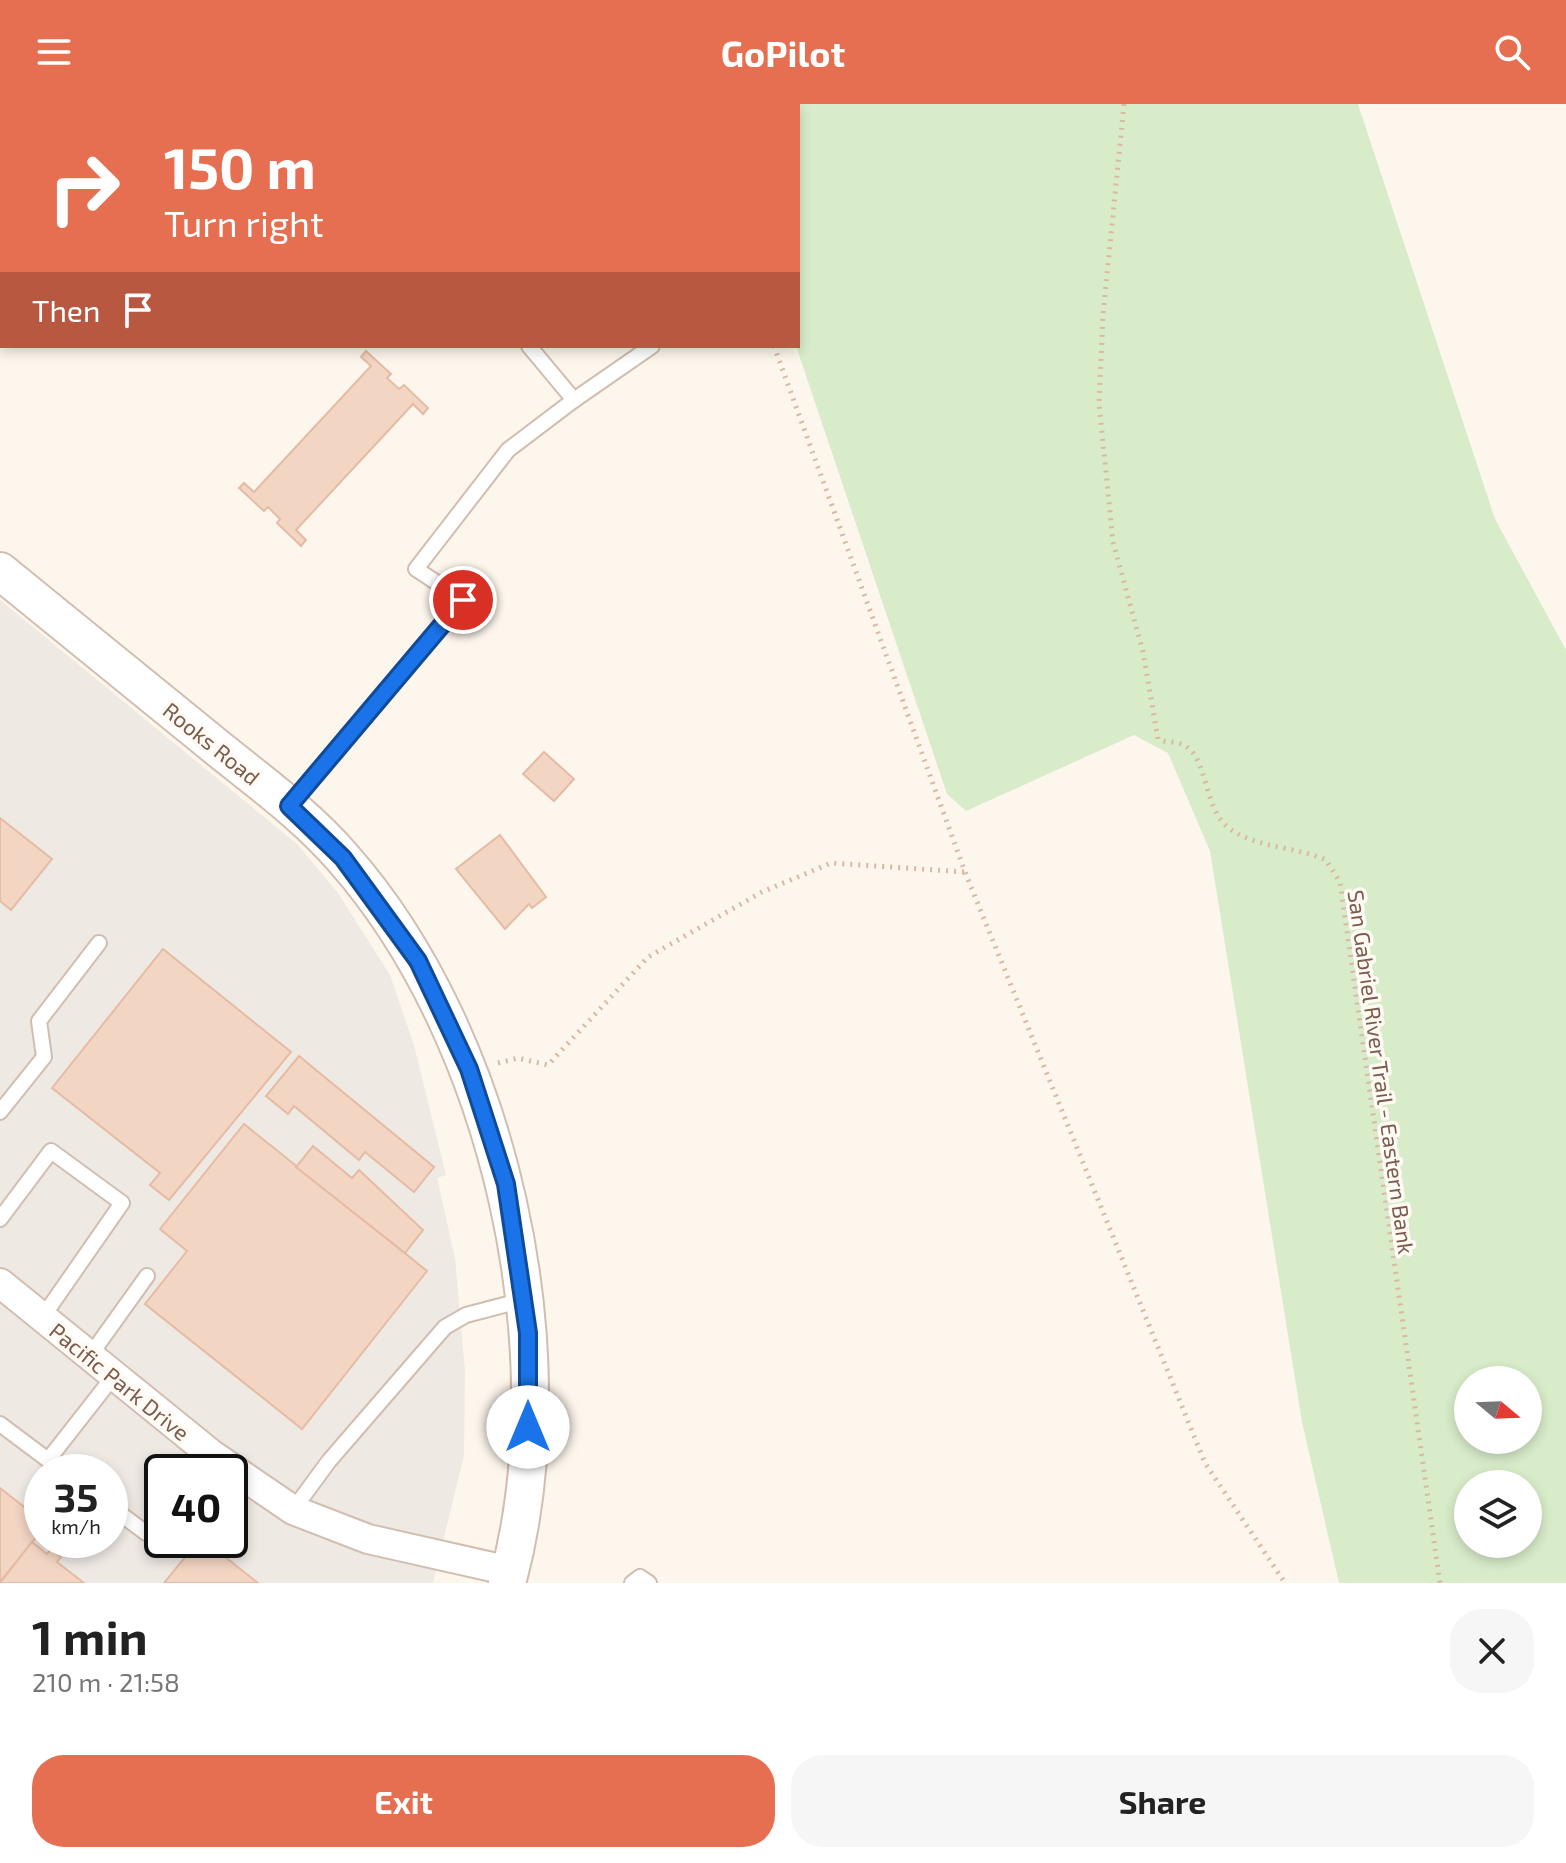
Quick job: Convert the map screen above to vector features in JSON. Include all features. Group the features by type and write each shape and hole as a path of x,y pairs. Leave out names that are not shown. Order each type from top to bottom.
{"street":[{"name":"Rooks Road","path":"0,571 289,806 343,858 418,961 469,1069 506,1184 528,1333 528,1459 508,1577"},
{"name":"Pacific Park Drive","path":"0,1283 113,1377 194,1454"},
{"name":"Pacific Park Drive","path":"248,1486 293,1510 368,1539 508,1577"}],"lane":[{"path":"531,348 574,400"},
{"path":"289,806 463,600 416,569 508,450 649,348"},
{"path":"0,1112 44,1057 39,1021 99,943"},
{"path":"0,1219 51,1151 122,1203 42,1318"},
{"path":"89,1357 147,1276"},
{"path":"293,1510 329,1461 445,1327 466,1315 523,1300"},
{"path":"53,1454 113,1377"},
{"path":"0,1424 40,1454"},
{"path":"632,1583 640,1577 649,1583"}],"path":[{"name":"San Gabriel River Trail - Eastern Bank","path":"1124,104 1103,315 1099,403 1113,542 1143,652 1158,739 1179,742 1192,751 1209,799 1229,828 1263,844 1326,860 1340,882 1440,1583"},
{"path":"775,348 965,872 1205,1463 1285,1583"},
{"path":"469,1069 518,1058 548,1065 648,957 762,892 831,863 965,872"}],"shaded area":[{"path":"0,600 297,844 338,893 390,975 414,1045 446,1175 437,1178 455,1258 465,1370 464,1455 433,1583 0,1583"}],"green space":[{"path":"800,104 1358,104 1495,519 1566,650 1566,1583 1339,1583 1302,1422 1210,851 1168,753 1134,735 966,811 947,794 797,348 800,348"}],"building":[{"path":"366,351 391,374 387,378 399,389 404,385 428,408 423,414 413,404 296,530 306,540 301,546 277,523 280,519 268,507 264,511 239,488 244,483 254,492 371,366 361,357"},
{"path":"544,752 574,779 554,801 523,774"},
{"path":"0,818 52,859 11,910 0,901"},
{"path":"500,835 546,897 532,908 529,904 505,929 456,869"},
{"path":"163,949 291,1052 169,1200 150,1185 160,1173 52,1088"},
{"path":"299,1056 434,1167 414,1192 365,1152 359,1160 294,1106 288,1114 266,1096"},
{"path":"244,1124 427,1271 302,1429 145,1304 187,1251 160,1229"},
{"path":"313,1146 352,1178 359,1170 423,1230 405,1253 296,1167"},
{"path":"0,1488 24,1507 24,1552 0,1582"},
{"path":"24,1552 24,1558 60,1558 57,1562 84,1583 0,1583"},
{"path":"184,1558 227,1558 258,1583 164,1583"}],"route":[{"path":"463,600 289,806 343,858 418,961 469,1069 506,1184 528,1333 528,1427"}]}
